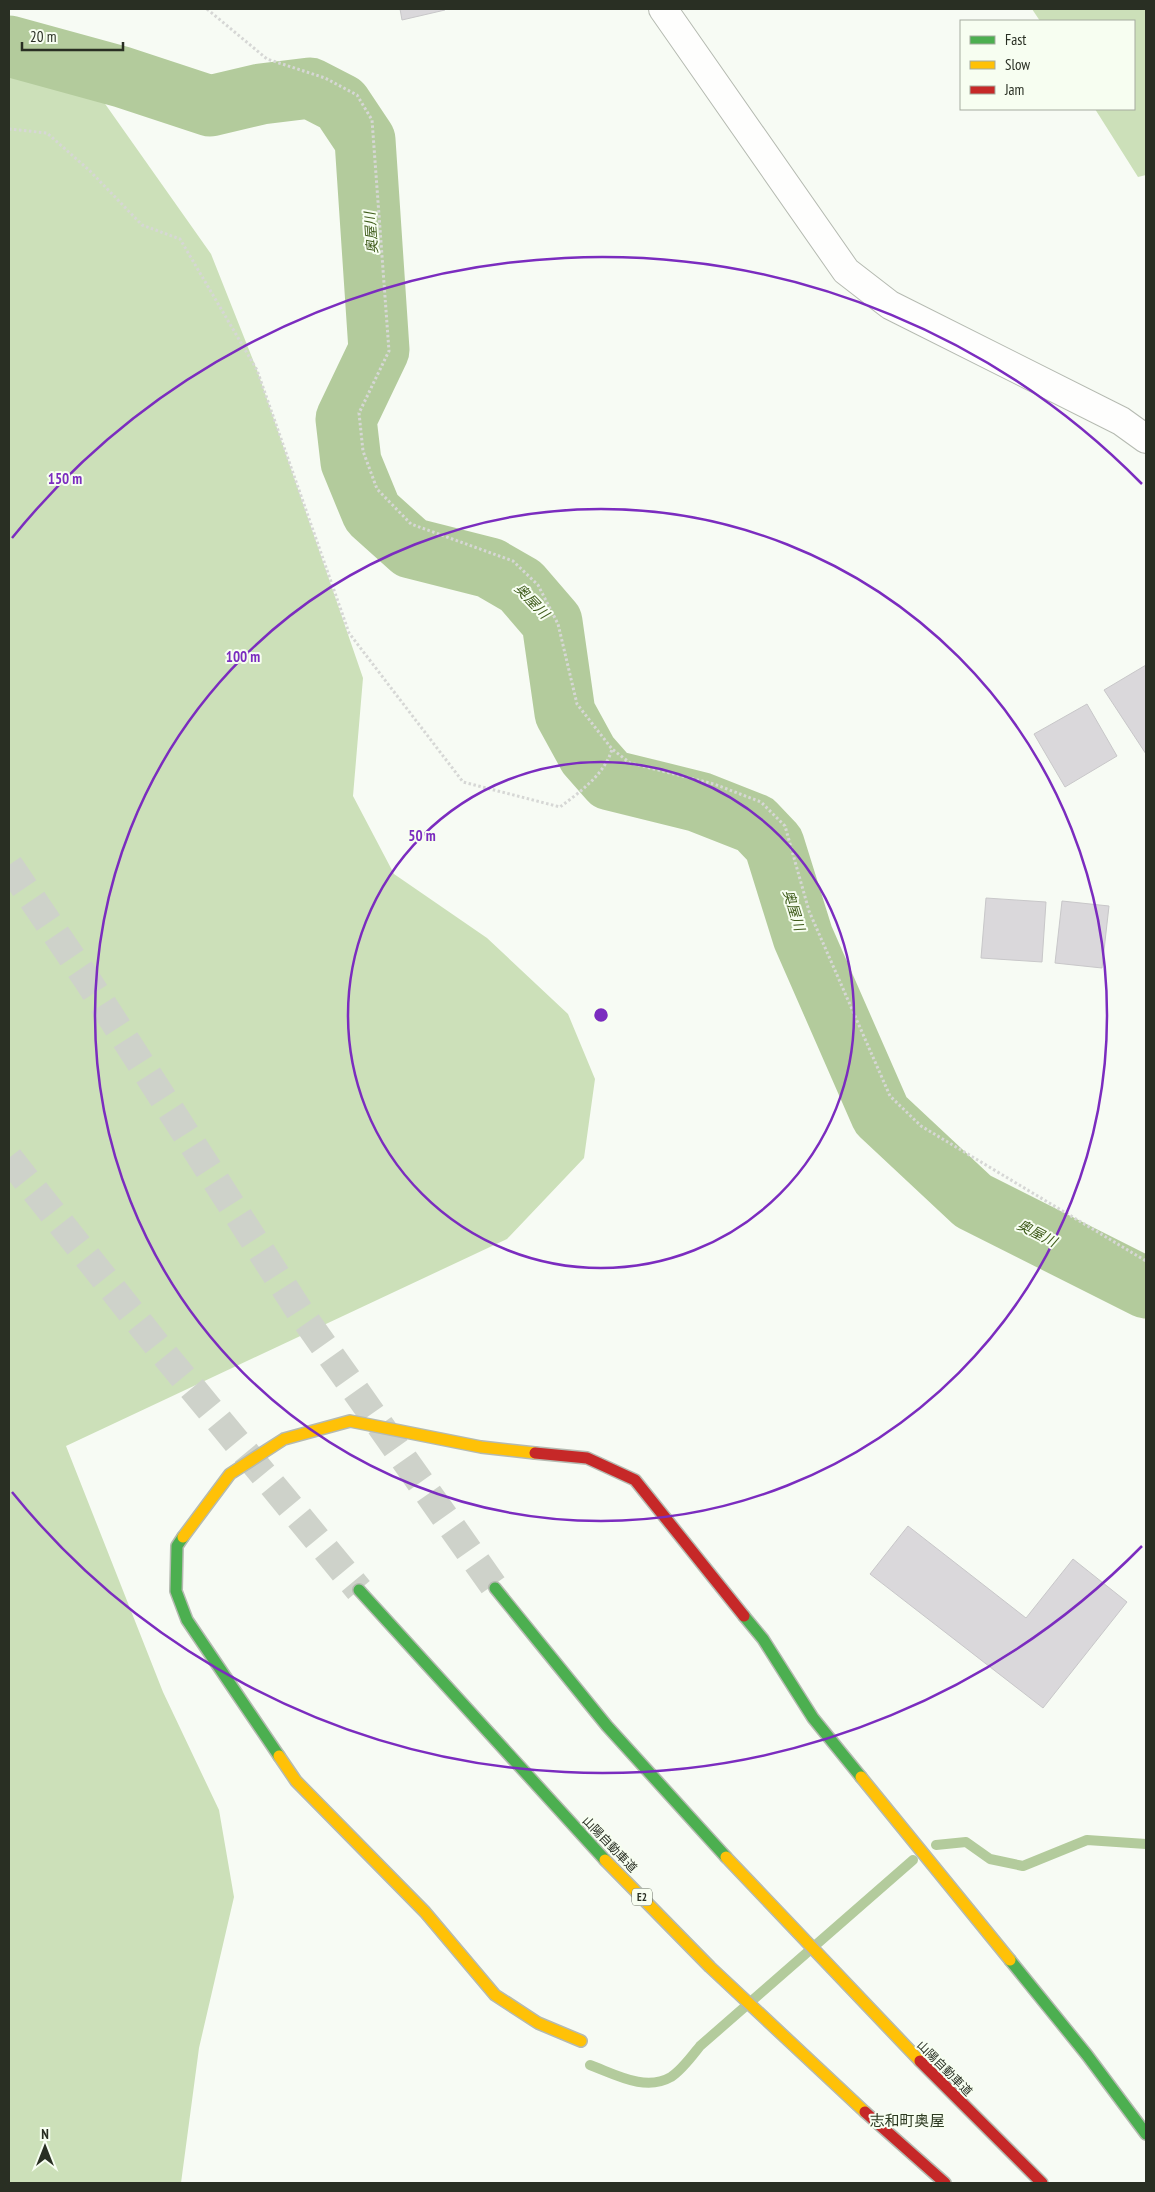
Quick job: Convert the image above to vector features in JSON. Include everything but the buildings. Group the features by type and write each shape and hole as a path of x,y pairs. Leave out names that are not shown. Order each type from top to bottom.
{"main road":[{"path":"581,2041 538,2024 495,1995 425,1912 296,1781 187,1620 176,1591 177,1546 230,1474 284,1439 350,1421 481,1447 587,1458 635,1480 763,1639 813,1718 1088,2055 1146,2134"},
{"name":"山陽自動車道","path":"495,1588 623,1744 761,1895 911,2054 1042,2183"},
{"name":"山陽自動車道","path":"359,1590 519,1769 679,1936 848,2097 946,2183"}],"street":[{"path":"663,9 846,271 890,305 1121,421 1146,439"}],"path":[{"path":"206,9 266,58 325,78 357,95 372,120 389,351 359,413 363,451 377,489 411,524 513,561 538,585 558,624 577,704 612,749 630,762 714,784 761,802 786,826 809,911 890,1096 921,1126 1146,1261"},
{"path":"9,128 47,133 90,171 142,225 180,239 257,370 349,634 463,782 560,807 585,787 609,759 612,749"}],"green space":[{"path":"1032,9 1146,9 1146,175 1138,177 1096,110 1135,110 1135,20 1039,20"},
{"path":"9,72 96,91 211,254 257,370 363,678 353,796 394,874 487,938 568,1014 595,1079 584,1158 507,1239 66,1446 163,1692 219,1810 234,1897 199,2048 181,2183 9,2183"}],"waterway":[{"name":"奥屋川","path":"9,46 122,77 210,106 261,94 310,88 341,104 365,140 379,350 346,419 351,462 372,513 411,548 490,568 521,586 552,622 565,713 588,755 610,780 699,802 755,824 774,844 803,937 881,1115 973,1201 1146,1288"},
{"path":"936,1845 966,1842 990,1859 1023,1866 1087,1840 1146,1844"},
{"path":"590,2065 620,2077 641,2082 651,2083 671,2077 683,2067 700,2046 913,1860"}],"tunnel":[{"path":"9,865 86,978 300,1312 495,1588"},
{"path":"9,1158 164,1354 359,1590"}],"traffic: fast":[{"path":"183,1537 177,1546 176,1591 187,1620 279,1756"},
{"path":"495,1588 607,1726 726,1857"},
{"path":"359,1590 605,1860"},
{"path":"744,1616 763,1639 813,1718 861,1777"},
{"path":"1010,1960 1087,2055 1146,2134"}],"traffic: slow":[{"path":"183,1537 230,1474 284,1439 350,1421 481,1447 535,1453"},
{"path":"279,1756 296,1781 425,1912 495,1995 538,2023 581,2041"},
{"path":"861,1777 1010,1960"},
{"path":"726,1857 920,2061"},
{"path":"605,1860 710,1967 865,2112"}],"traffic: jam":[{"path":"535,1453 587,1458 635,1480 744,1616"},
{"path":"920,2061 1042,2183"},
{"path":"865,2112 945,2183"}],"district":[{"name":"志和町奥屋","path":"907,2120"}]}
